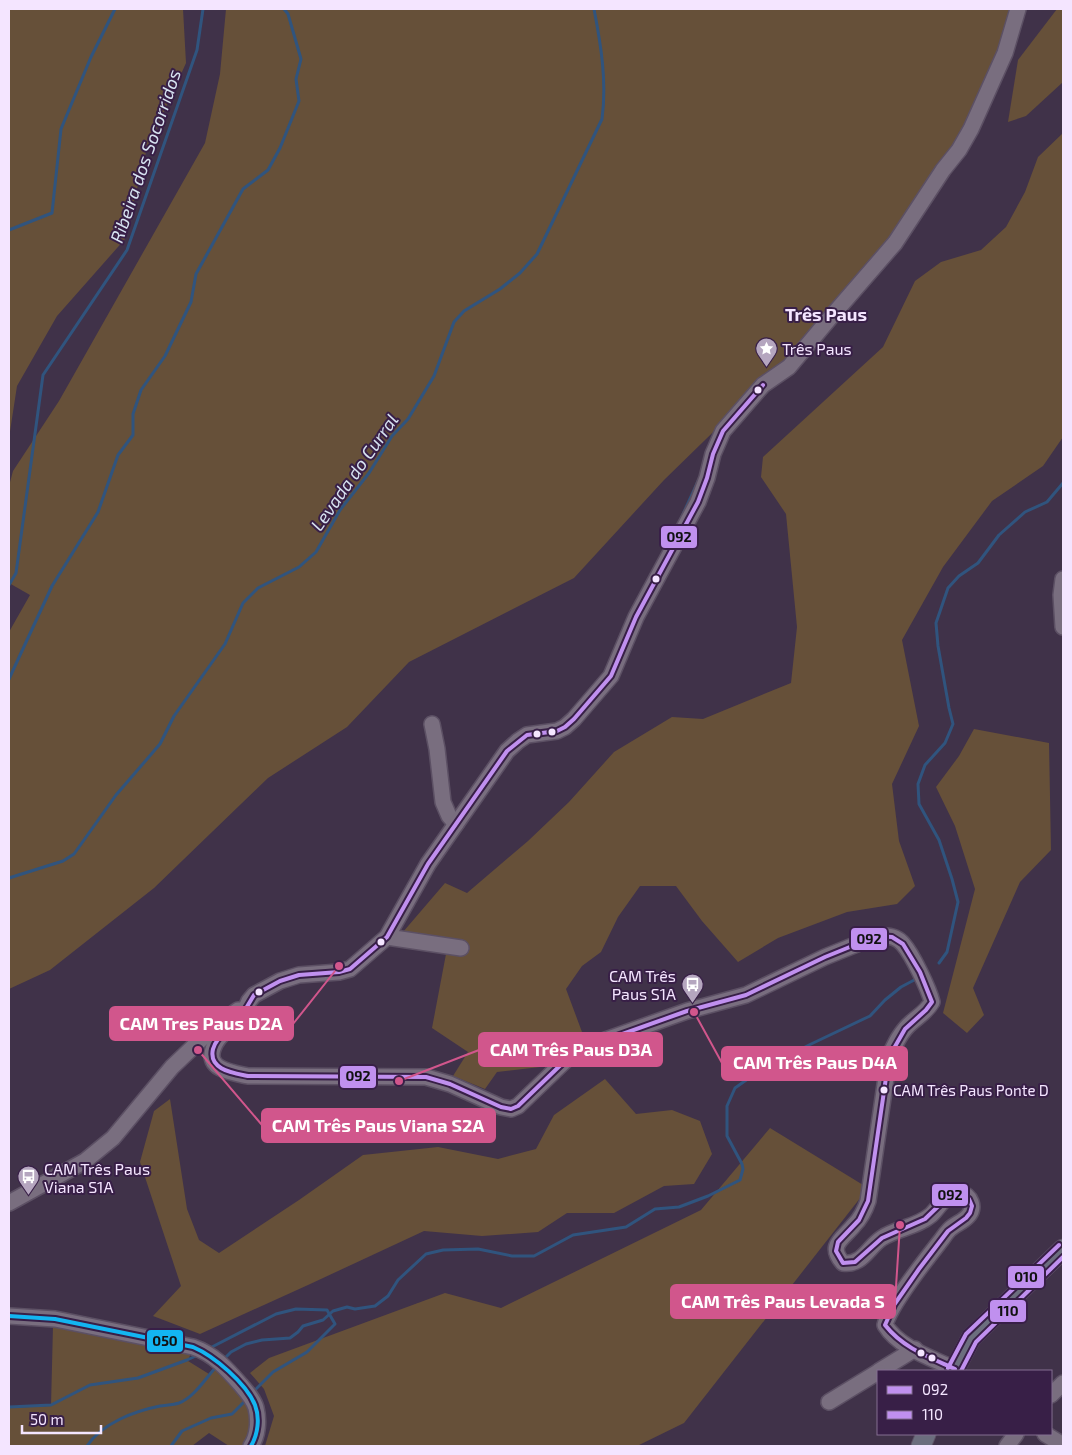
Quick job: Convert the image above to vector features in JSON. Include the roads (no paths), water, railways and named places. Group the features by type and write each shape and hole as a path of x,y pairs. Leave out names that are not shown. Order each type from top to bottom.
{"main road":[{"path":"955,1370 971,1338 1063,1249"}],"street":[{"path":"246,1010 249,1001 254,995 280,981 299,975 339,972 350,969 387,937 428,864 507,751 527,735 565,728 611,676 636,616 698,502 708,478 713,454 723,431 763,385 789,367 895,243 943,170 959,150 971,129 1005,53 1018,9"},
{"path":"1063,579 1061,595 1063,627"},
{"path":"432,724 443,802 449,816 456,824"},
{"path":"246,1010 251,1018 249,1025 243,1028 228,1030 216,1042 212,1050 213,1061 219,1068 248,1076 426,1078 450,1084 510,1109 528,1099 570,1056 583,1048 687,1011 746,995 825,957 877,936 886,935 895,938 903,943 926,984 932,1002 928,1009 911,1023 897,1040 889,1056 868,1201 863,1214 836,1244 836,1251 837,1257 843,1263 857,1262 882,1238 931,1215 948,1196 960,1193 969,1199 972,1203 972,1210 968,1216 945,1235 887,1317 886,1325 890,1332 903,1342 955,1370"},
{"path":"387,937 461,948"},
{"path":"9,1203 85,1161 113,1138 172,1067 213,1028 238,1010 246,1010"},
{"path":"9,1316 64,1320 193,1347 219,1361 230,1371 256,1406 258,1425 251,1446"},
{"path":"881,1370 915,1349"},
{"path":"829,1402 877,1372"},
{"path":"1052,1394 1063,1383"},
{"path":"1007,1446 1015,1435"},
{"path":"1047,1435 1063,1445"}],"waterway":[{"path":"9,230 52,213 61,129 91,57 115,9"},
{"name":"Ribeira dos Socorridos","path":"9,585 16,573 43,375 127,250 197,50 203,9"},
{"path":"9,679 52,586 98,512 118,455 133,435 133,414 141,390 165,356 191,302 196,274 243,189 268,170 280,148 299,101 296,79 301,59 288,14 284,9"},
{"name":"Levada do Curral","path":"9,878 63,861 74,854 116,795 160,744 174,716 225,644 243,603 258,588 299,567 316,552 340,510 369,473 392,436 408,419 434,376 454,322 464,311 500,289 520,273 537,254 602,119 604,77 594,9"},
{"path":"679,523 698,481"},
{"path":"939,963 947,952 958,902 939,840 919,804 918,784 925,765 945,743 953,724 938,646 936,623 948,588 959,576 978,563 999,535 1025,512 1047,502 1063,483"},
{"path":"224,1359 231,1352 246,1344 262,1340 290,1338 303,1326 323,1320 333,1311 347,1307 355,1309 375,1306 388,1296 398,1280 426,1254 443,1250 478,1249 512,1256 534,1256 573,1235 626,1227 655,1209 679,1207 708,1196 740,1180 743,1169 742,1164 727,1136 727,1106 735,1088 759,1071 870,1016 901,987 918,978"},
{"name":"Levada do Curral","path":"208,1349 276,1314 296,1309 327,1310 335,1324 307,1352 273,1372 252,1393"},
{"name":"Levada do Curral","path":"9,1407 51,1405 90,1385 138,1378 198,1355"},
{"path":"87,1446 101,1431 120,1419 140,1411 177,1404 185,1400 195,1392 218,1365"},
{"name":"Levada do Curral","path":"171,1446 182,1431 211,1418 232,1414 246,1400"}],"place":[{"name":"Três Paus","path":"766,367"},
{"name":"CAM Tres Paus D2A","path":"339,966"},
{"name":"CAM Três Paus S1A","path":"692,1003"},
{"name":"CAM Três Paus D4A","path":"694,1012"},
{"name":"CAM Três Paus Viana S2A","path":"198,1050"},
{"name":"CAM Três Paus D3A","path":"399,1081"},
{"name":"CAM Três Paus Ponte D","path":"884,1090"},
{"name":"CAM Três Paus Viana S1A","path":"28,1196"},
{"name":"CAM Três Paus Levada S","path":"900,1225"}],"district":[{"name":"Três Paus","path":"826,314"}]}
